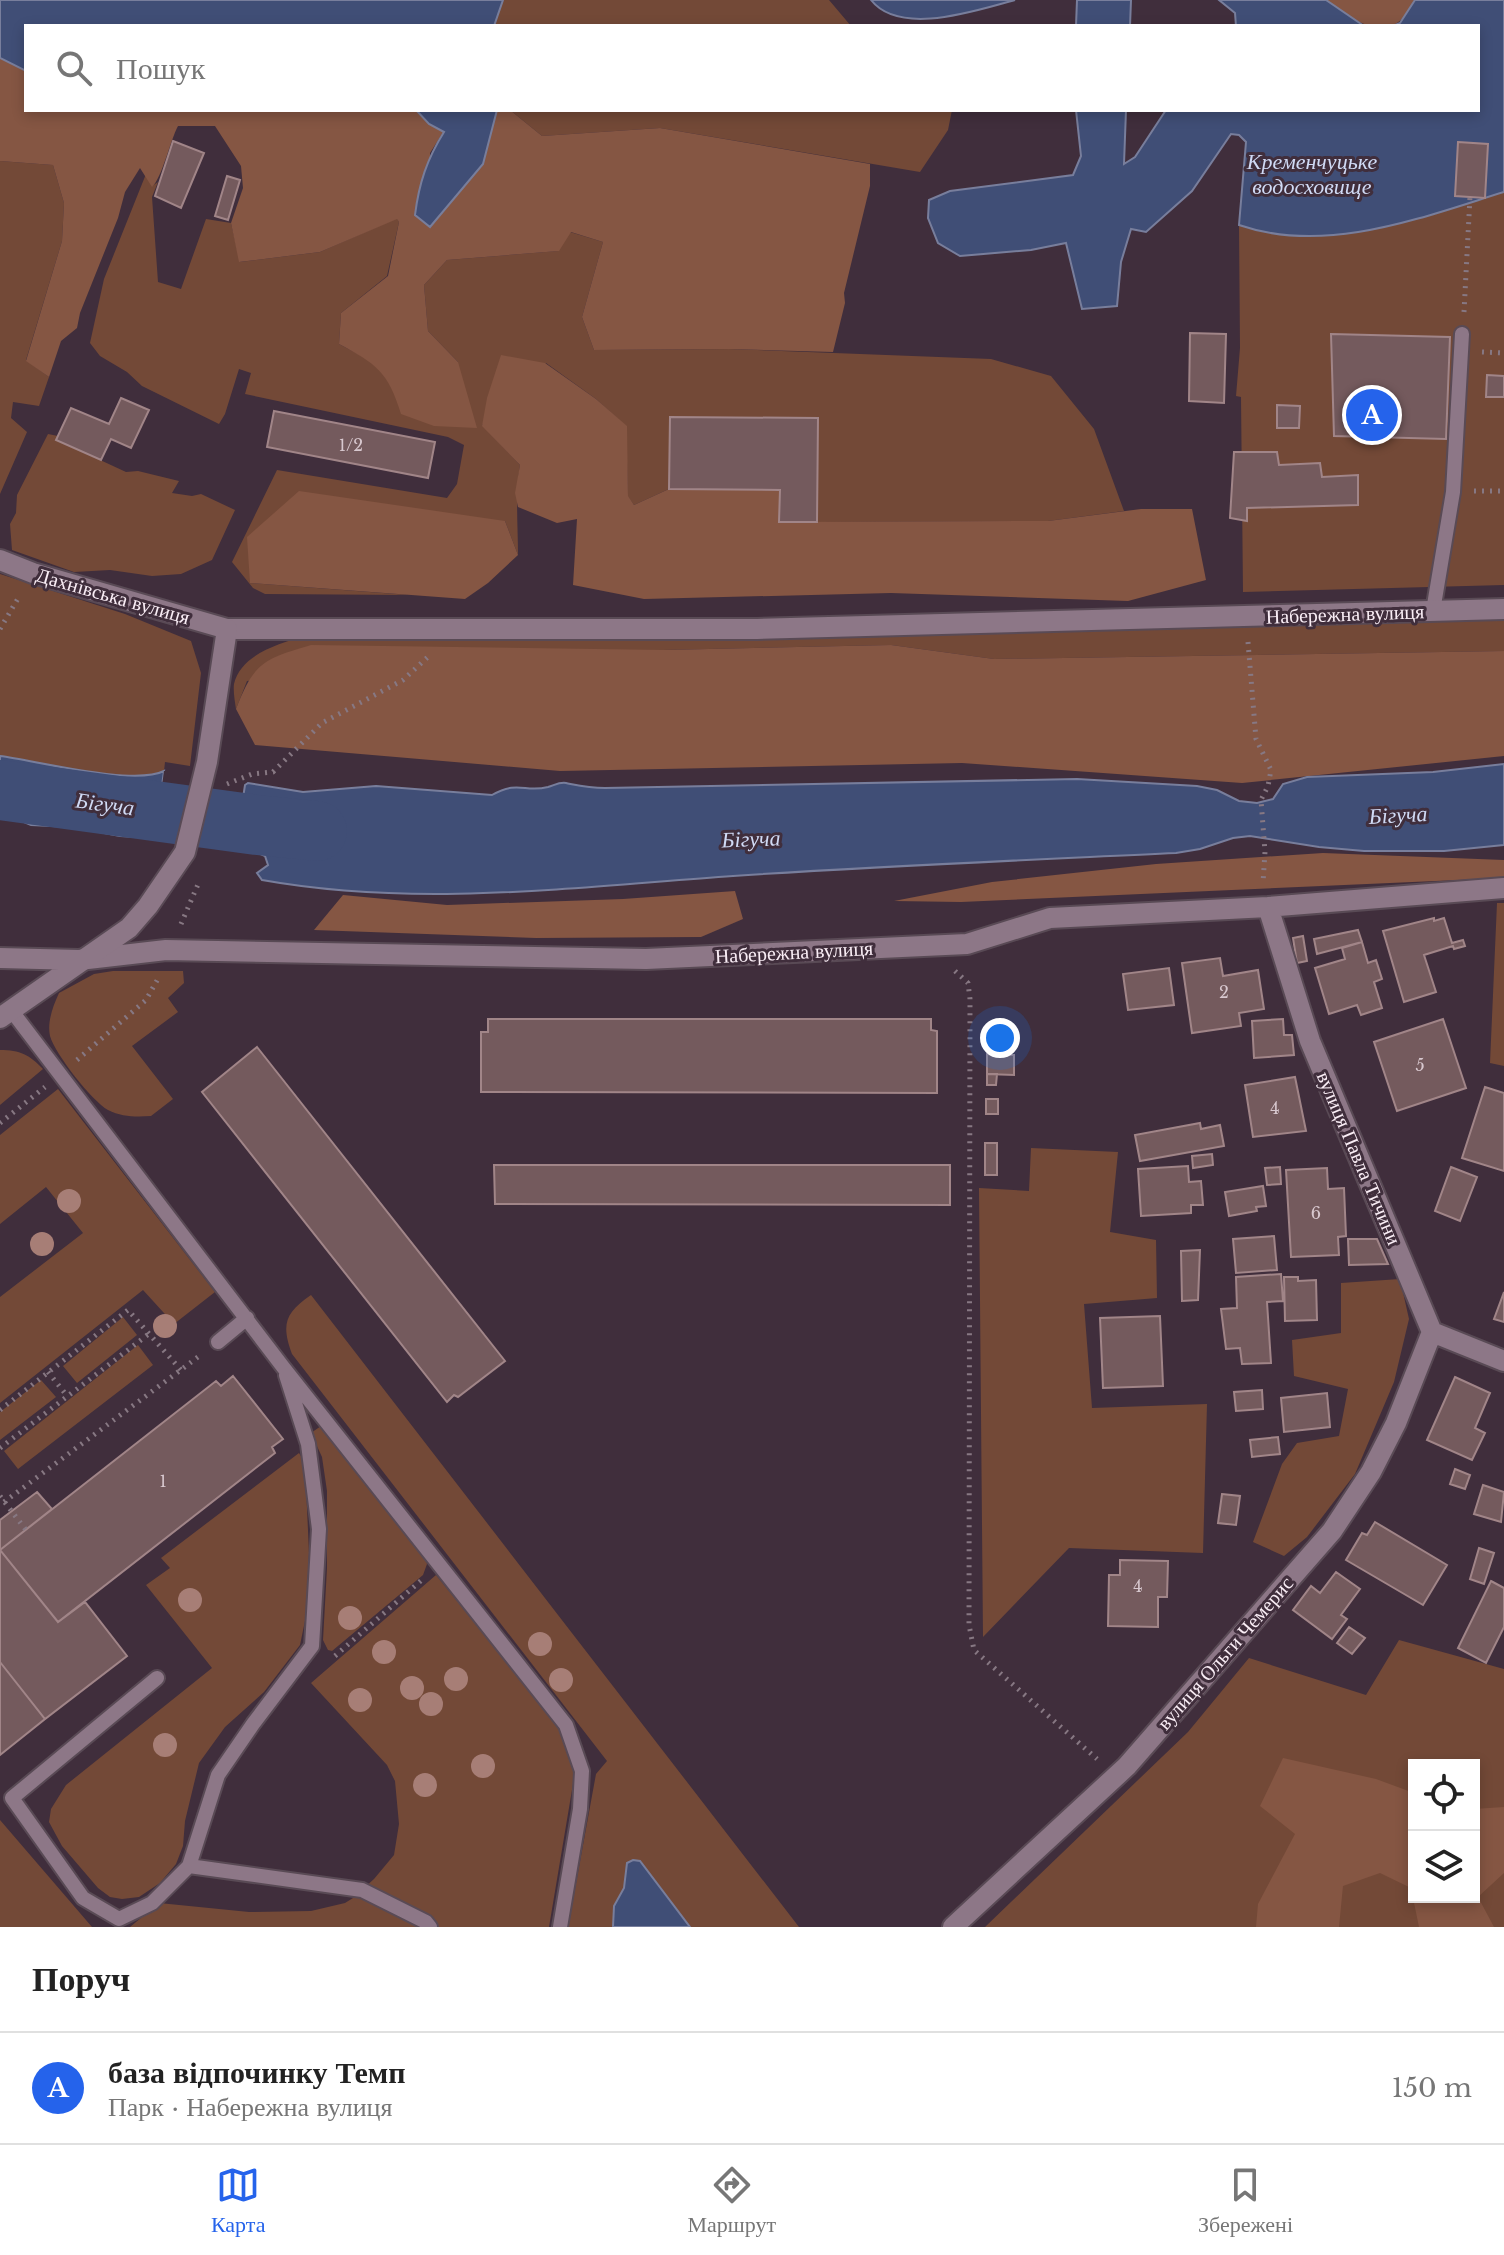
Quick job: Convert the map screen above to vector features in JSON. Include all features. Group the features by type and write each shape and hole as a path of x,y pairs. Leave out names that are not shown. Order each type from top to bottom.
{"street":[{"name":"Дахнівська вулиця","path":"0,560 33,573 227,629"},
{"name":"Набережна вулиця","path":"227,629 757,629 1504,609"},
{"path":"11,1011 79,960 129,928 185,852 207,762 227,629"},
{"name":"Набережна вулиця","path":"0,958 79,960 166,950 646,959 928,946 967,944 1050,918 1268,907 1504,888"},
{"name":"вулиця Павла Тичини","path":"1268,907 1310,1041 1432,1332"},
{"path":"1432,1332 1504,1361"},
{"name":"вулиця Ольги Чемерис","path":"953,1927 1116,1777 1332,1531 1371,1472 1396,1423 1432,1332"}],"lane":[{"path":"1433,611 1453,492 1462,334"},
{"path":"11,1011 283,1367 566,1725 582,1771 580,1809 560,1927"},
{"path":"212,1347 247,1318"},
{"path":"157,1678 12,1798 83,1898 120,1923 152,1903 189,1866 218,1775 312,1646 319,1529 308,1444 283,1367"},
{"path":"189,1866 362,1890 426,1922 430,1927"}],"path":[{"path":"1462,334 1470,197"},
{"path":"0,629 33,573"},
{"path":"1246,617 1256,739 1271,770 1261,800 1265,852"},
{"path":"227,784 252,774 273,772 322,723 403,680 431,654"},
{"path":"0,1123 146,1000 159,978 166,950 191,903 201,876"},
{"path":"928,946 968,983 970,999 969,1625 974,1650 1116,1777"},
{"path":"0,1410 128,1310 181,1370"},
{"path":"0,1448 150,1333"},
{"path":"26,1530 2,1499 212,1347"},
{"path":"48,1372 68,1397"},
{"path":"329,1661 439,1564"}],"shaded area":[{"path":"503,0 829,0 849,24 495,24"},
{"path":"1326,0 1415,0 1396,24 1365,24"},
{"path":"0,58 24,70 24,112 418,112 429,124 444,131 430,153 430,227 483,164 496,112 512,112 542,136 660,128 870,164 870,186 833,352 594,350 582,317 603,242 571,232 559,251 447,260 424,285 428,331 458,362 477,428 434,426 401,414 391,388 379,370 339,344 341,313 388,276 399,222 397,219 320,252 239,262 231,223 243,188 241,166 215,126 178,126 152,187 140,168 125,192 77,328 61,341 49,377 26,361 62,241 64,203 53,165 0,161"},
{"path":"512,112 952,112 948,130 920,172 660,128 542,136"},
{"path":"0,161 53,165 64,203 62,241 26,360 49,377 39,406 13,402 11,418 27,432 0,494"},
{"path":"146,174 152,186 158,182 152,197 158,282 181,289 206,219 231,223 240,262 320,252 397,218 399,222 387,276 341,313 339,344 375,363 394,389 458,362 428,331 424,285 447,260 558,251 570,232 603,242 582,317 594,350 729,349 991,359 1051,376 1094,429 1124,511 1048,521 817,522 817,418 670,417 669,489 634,505 628,497 626,426 596,399 546,363 482,425 520,465 518,555 505,521 250,583 409,595 265,594 253,588 232,562 277,470 447,498 457,484 464,445 448,437 245,394 251,373 239,369 219,424 142,386 127,372 100,356 90,343 104,279"},
{"path":"1504,192 1504,585 1243,592 1241,397 1236,396 1240,348 1239,225 1272,233 1339,235 1407,222"},
{"path":"501,355 545,363 596,399 627,426 628,496 634,505 669,489 780,490 780,522 1048,521 1141,509 1192,509 1206,580 1128,601 891,593 644,599 573,585 577,519 557,523 518,507 515,493 520,465 482,426 487,398"},
{"path":"48,434 58,436 57,440 126,472 138,471 179,481 172,493 201,494 235,510 212,560 181,574 152,576 110,570 74,572 12,550 10,524 16,513 17,495"},
{"path":"299,491 505,521 518,555 465,599 250,583 247,537"},
{"path":"0,574 125,614 191,641 201,673 190,766 165,762 164,771 131,776 0,756"},
{"path":"1504,619 1504,651 994,659 891,645 664,650 247,681 236,709 234,693 234,684 244,665 262,652 304,636 941,635"},
{"path":"311,645 664,650 891,645 994,659 1504,651 1504,756 1242,783 962,763 560,771 255,745 236,709 242,693 255,672 271,659"},
{"path":"1323,853 1504,860 1504,878 961,902 894,901 992,882 1156,864"},
{"path":"735,891 743,919 701,937 536,938 314,930 343,895 447,905 623,899"},
{"path":"1497,903 1504,903 1504,1066 1490,1063"},
{"path":"183,971 184,983 168,998 178,1012 132,1046 173,1099 151,1116 124,1115 101,1105 66,1065 50,1036 50,1020 59,993 94,974"},
{"path":"0,1050 24,1054 43,1069 0,1105"},
{"path":"58,1089 215,1292 174,1324 143,1290 0,1403 0,1297 83,1233 46,1187 0,1224 0,1135"},
{"path":"1031,1148 1118,1152 1110,1232 1156,1240 1157,1298 1084,1304 1092,1408 1207,1404 1203,1553 1069,1548 983,1637 979,1188 1029,1191"},
{"path":"1400,1279 1409,1319 1394,1382 1355,1474 1307,1537 1284,1556 1253,1542 1282,1464 1297,1443 1339,1436 1348,1389 1294,1376 1292,1340 1341,1333 1341,1283"},
{"path":"311,1295 799,1927 568,1927 596,1774 607,1761 292,1354 286,1327 288,1320"},
{"path":"123,1317 137,1335 77,1383 63,1366"},
{"path":"138,1345 153,1365 18,1469 4,1451"},
{"path":"41,1380 56,1397 0,1440 0,1412"},
{"path":"321,1426 427,1564 423,1575 332,1651 328,1650 323,1640 327,1491 322,1457 311,1433"},
{"path":"299,1453 305,1463 309,1553 306,1616 300,1645 264,1692 225,1727 199,1763 185,1821 183,1846 176,1864 160,1883 139,1897 110,1897 98,1888 62,1846 49,1822 51,1809 66,1785 212,1668 146,1585 170,1568 161,1558"},
{"path":"436,1575 558,1725 570,1745 575,1772 549,1927 130,1927 159,1903 249,1912 311,1911 345,1903 374,1879 394,1855 399,1824 395,1781 387,1765 311,1683"},
{"path":"1399,1640 1504,1669 1504,1927 985,1927 1188,1732 1249,1658 1366,1695"},
{"path":"1283,1758 1376,1779 1408,1791 1408,1887 1380,1873 1343,1886 1339,1927 1256,1927 1258,1904 1295,1834 1260,1806"},
{"path":"1504,1807 1504,1873 1480,1895 1480,1809"},
{"path":"0,1820 92,1927 0,1927"},
{"path":"1480,1901 1494,1927 1419,1927 1414,1903"}],"water":[{"path":"0,0 503,0 495,24 24,24 24,70 0,58"},
{"path":"871,0 1015,0 940,18 919,19 884,11"},
{"path":"1077,0 1131,0 1130,24 1076,24"},
{"path":"1219,0 1326,0 1361,24 1236,24 1235,13"},
{"name":"Кременчуцьке водосховище","path":"1415,0 1504,0 1504,192 1373,230 1339,235 1272,233 1239,225 1246,142 1239,135 1231,134 1192,191 1146,232 1131,229 1121,262 1117,306 1082,309 1066,243 1031,250 960,256 938,243 928,218 929,200 950,191 1073,175 1081,156 1076,112 1126,112 1124,164 1135,157 1165,112 1480,112 1480,24 1398,24"},
{"path":"418,112 496,112 483,164 430,227 415,215 421,182 444,132 429,124"},
{"path":"0,756 109,774 150,775 164,771 155,838 31,825 0,812"},
{"path":"1504,764 1504,845 1444,851 1364,851 1250,836 1176,853 844,869 498,893 438,894 379,893 262,880 257,873 268,865 265,856 236,843 245,785 248,783 303,792 376,786 492,795 515,787 540,788 564,783 605,788 1077,779 1197,786 1217,790 1239,801 1257,803 1273,799 1283,784 1307,777 1433,772"},
{"path":"640,1861 690,1927 613,1927 614,1906 624,1888 627,1863"}],"pier":[{"path":"164,771 168,771 159,838 155,838"}],"building":[{"path":"173,141 204,153 181,208 155,196"},
{"path":"1458,142 1488,144 1485,198 1455,196"},
{"path":"227,176 240,180 228,220 215,216"},
{"path":"1190,333 1226,334 1224,403 1189,401"},
{"path":"1331,334 1450,337 1446,439 1334,436"},
{"path":"1487,375 1504,376 1504,397 1486,397"},
{"path":"121,398 149,410 131,448 111,439 101,460 56,440 71,408 109,424"},
{"path":"1277,405 1300,406 1299,428 1277,428"},
{"path":"274,411 435,442 428,478 267,447"},
{"path":"670,417 818,418 817,522 779,522 780,490 669,489"},
{"path":"1234,452 1277,452 1279,465 1320,463 1322,477 1358,475 1358,505 1247,508 1247,521 1230,518"},
{"path":"1434,918 1434,921 1444,918 1452,943 1463,940 1465,946 1454,949 1453,946 1424,955 1436,992 1404,1002 1383,931"},
{"path":"1358,930 1362,942 1317,954 1314,939"},
{"path":"1303,936 1307,961 1297,963 1293,938"},
{"path":"1362,942 1368,963 1376,960 1382,979 1374,982 1382,1008 1361,1015 1357,1005 1329,1014 1315,968 1345,959 1342,948"},
{"path":"1220,958 1223,976 1258,970 1264,1009 1239,1013 1241,1026 1192,1033 1182,963"},
{"path":"1169,968 1174,1005 1128,1010 1123,974"},
{"path":"488,1019 931,1019 931,1030 937,1031 937,1093 481,1092 481,1032 488,1032"},
{"path":"1283,1019 1284,1035 1292,1035 1294,1055 1254,1058 1252,1021"},
{"path":"1443,1019 1466,1088 1397,1111 1374,1042"},
{"path":"257,1047 505,1361 458,1397 454,1395 447,1402 202,1092"},
{"path":"987,1054 1014,1055 1014,1075 987,1074"},
{"path":"987,1074 997,1074 996,1085 987,1085"},
{"path":"1295,1077 1306,1131 1253,1137 1245,1085"},
{"path":"1485,1087 1504,1093 1504,1171 1462,1158"},
{"path":"986,1099 998,1099 998,1114 986,1114"},
{"path":"1200,1123 1201,1129 1220,1125 1224,1146 1140,1161 1135,1135"},
{"path":"985,1143 997,1143 997,1175 985,1175"},
{"path":"1212,1154 1213,1165 1193,1168 1192,1156"},
{"path":"494,1165 950,1165 950,1205 495,1204"},
{"path":"1188,1166 1189,1182 1201,1181 1203,1205 1191,1205 1191,1213 1141,1216 1138,1169"},
{"path":"1280,1167 1281,1184 1267,1185 1265,1168"},
{"path":"1451,1167 1477,1177 1460,1221 1435,1211"},
{"path":"1327,1168 1328,1189 1344,1188 1346,1236 1338,1237 1339,1255 1291,1257 1286,1170"},
{"path":"1263,1186 1266,1206 1256,1207 1257,1211 1229,1216 1225,1192"},
{"path":"1274,1236 1277,1270 1236,1273 1233,1239"},
{"path":"1348,1239 1377,1239 1388,1264 1349,1265"},
{"path":"1200,1250 1198,1300 1182,1301 1181,1251"},
{"path":"1281,1274 1283,1301 1267,1302 1271,1363 1242,1364 1240,1348 1226,1349 1221,1309 1237,1308 1236,1277"},
{"path":"1284,1277 1298,1277 1298,1281 1316,1280 1317,1320 1285,1321"},
{"path":"1504,1292 1504,1322 1494,1319"},
{"path":"1160,1316 1163,1386 1103,1388 1100,1318"},
{"path":"233,1376 283,1439 272,1447 275,1453 58,1622 0,1550 216,1381 221,1386"},
{"path":"1455,1377 1490,1393 1475,1428 1485,1433 1472,1460 1427,1440"},
{"path":"1262,1390 1263,1409 1236,1411 1234,1392"},
{"path":"1327,1393 1330,1427 1284,1432 1281,1398"},
{"path":"1278,1437 1280,1454 1252,1457 1250,1440"},
{"path":"1455,1469 1470,1475 1465,1489 1450,1484"},
{"path":"1483,1485 1504,1492 1501,1522 1474,1514"},
{"path":"37,1492 52,1509 0,1550 0,1520"},
{"path":"1222,1494 1240,1496 1236,1525 1218,1523"},
{"path":"1375,1522 1447,1565 1423,1605 1346,1560 1362,1533 1367,1535"},
{"path":"1479,1548 1494,1553 1484,1584 1470,1579"},
{"path":"0,1550 58,1622 85,1602 127,1656 45,1719 0,1662"},
{"path":"1120,1560 1168,1561 1167,1597 1158,1597 1158,1627 1108,1626 1109,1575 1120,1575"},
{"path":"1336,1572 1360,1589 1341,1615 1347,1619 1332,1639 1293,1610 1311,1586 1320,1593"},
{"path":"1491,1581 1504,1588 1504,1627 1486,1663 1458,1648"},
{"path":"1349,1627 1365,1638 1352,1654 1337,1643"},
{"path":"0,1662 45,1719 0,1755"}],"waterway":[{"name":"Бігуча","path":"0,790 317,831"}],"place":[{"name":"база відпочинку Темп","path":"1372,415"}]}
